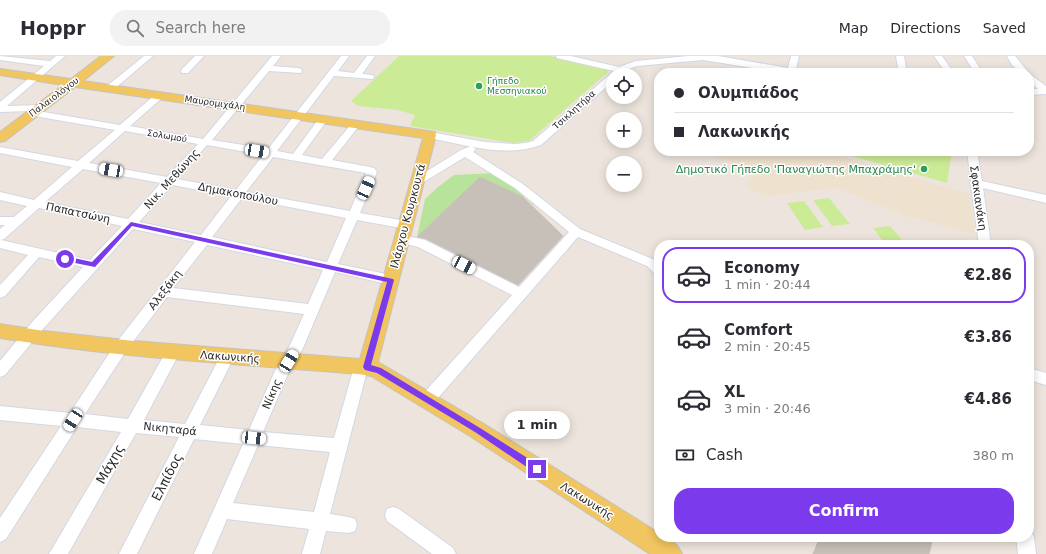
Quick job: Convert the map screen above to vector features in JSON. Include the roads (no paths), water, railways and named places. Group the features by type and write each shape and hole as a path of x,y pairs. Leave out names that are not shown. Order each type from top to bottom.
{"main road":[{"name":"Παλαιολόγου","path":"0,138 108,56"},
{"name":"Μαυρομιχάλη","path":"0,72 430,135"},
{"name":"Ιλάρχου Κουρκουτά","path":"364,367 391,280 430,135"},
{"name":"Λακωνικής","path":"0,331 122,348 364,367 379,370 477,430 666,552"}],"street":[{"path":"0,108 61,56"},
{"path":"110,88 149,56"},
{"path":"185,71 200,56"},
{"name":"Νικ. Μεθώνης","path":"0,371 28,336 205,142 277,56"},
{"name":"Αλεξάκη","path":"0,533 73,420 122,348 163,292 345,56"},
{"path":"356,76 371,56"},
{"path":"564,56 606,71"},
{"path":"754,65 758,56"},
{"path":"795,56 795,68"},
{"path":"900,56 901,68"},
{"path":"938,56 946,68"},
{"path":"968,56 976,68"},
{"path":"1011,56 1015,63 1020,68"},
{"path":"0,57 51,64"},
{"path":"624,68 641,60 707,57 772,68"},
{"path":"268,68 298,71"},
{"path":"331,73 370,77"},
{"path":"1034,80 1046,91"},
{"name":"Τσικλητήρα","path":"479,144 514,147 534,145 606,82"},
{"path":"1034,92 1046,91"},
{"path":"0,236 160,95"},
{"name":"Σολωμού","path":"0,108 37,110 124,128 370,170"},
{"path":"295,158 323,119"},
{"path":"324,162 356,124"},
{"path":"430,135 479,144"},
{"path":"418,181 479,144"},
{"name":"Δημακοπούλου","path":"0,150 354,216 404,232 421,244 520,294"},
{"path":"465,152 519,186 576,232 651,263 654,266"},
{"name":"Σφακιανάκη","path":"973,156 984,240"},
{"name":"Νίκης","path":"204,554 281,373 296,348 373,174 370,170"},
{"path":"976,183 1046,200"},
{"name":"Παπατσώνη","path":"0,196 391,280"},
{"path":"0,221 18,221"},
{"path":"427,400 576,232"},
{"path":"0,244 93,265"},
{"path":"0,293 37,252"},
{"path":"163,292 312,310"},
{"name":"Μάχης","path":"58,554 133,426 173,352"},
{"name":"Ελπίδος","path":"128,554 227,357"},
{"path":"311,554 339,446 364,367"},
{"path":"1034,375 1046,379"},
{"name":"Νικηταρά","path":"0,413 339,446"},
{"path":"223,510 349,525"},
{"path":"393,516 447,554"},
{"path":"1026,542 1027,554"}],"place":[{"name":"Γήπεδο Μεσσηνιακού","path":"479,86"},
{"name":"Δημοτικό Γήπεδο 'Παναγιώτης Μπαχράμης'","path":"924,169"}]}
